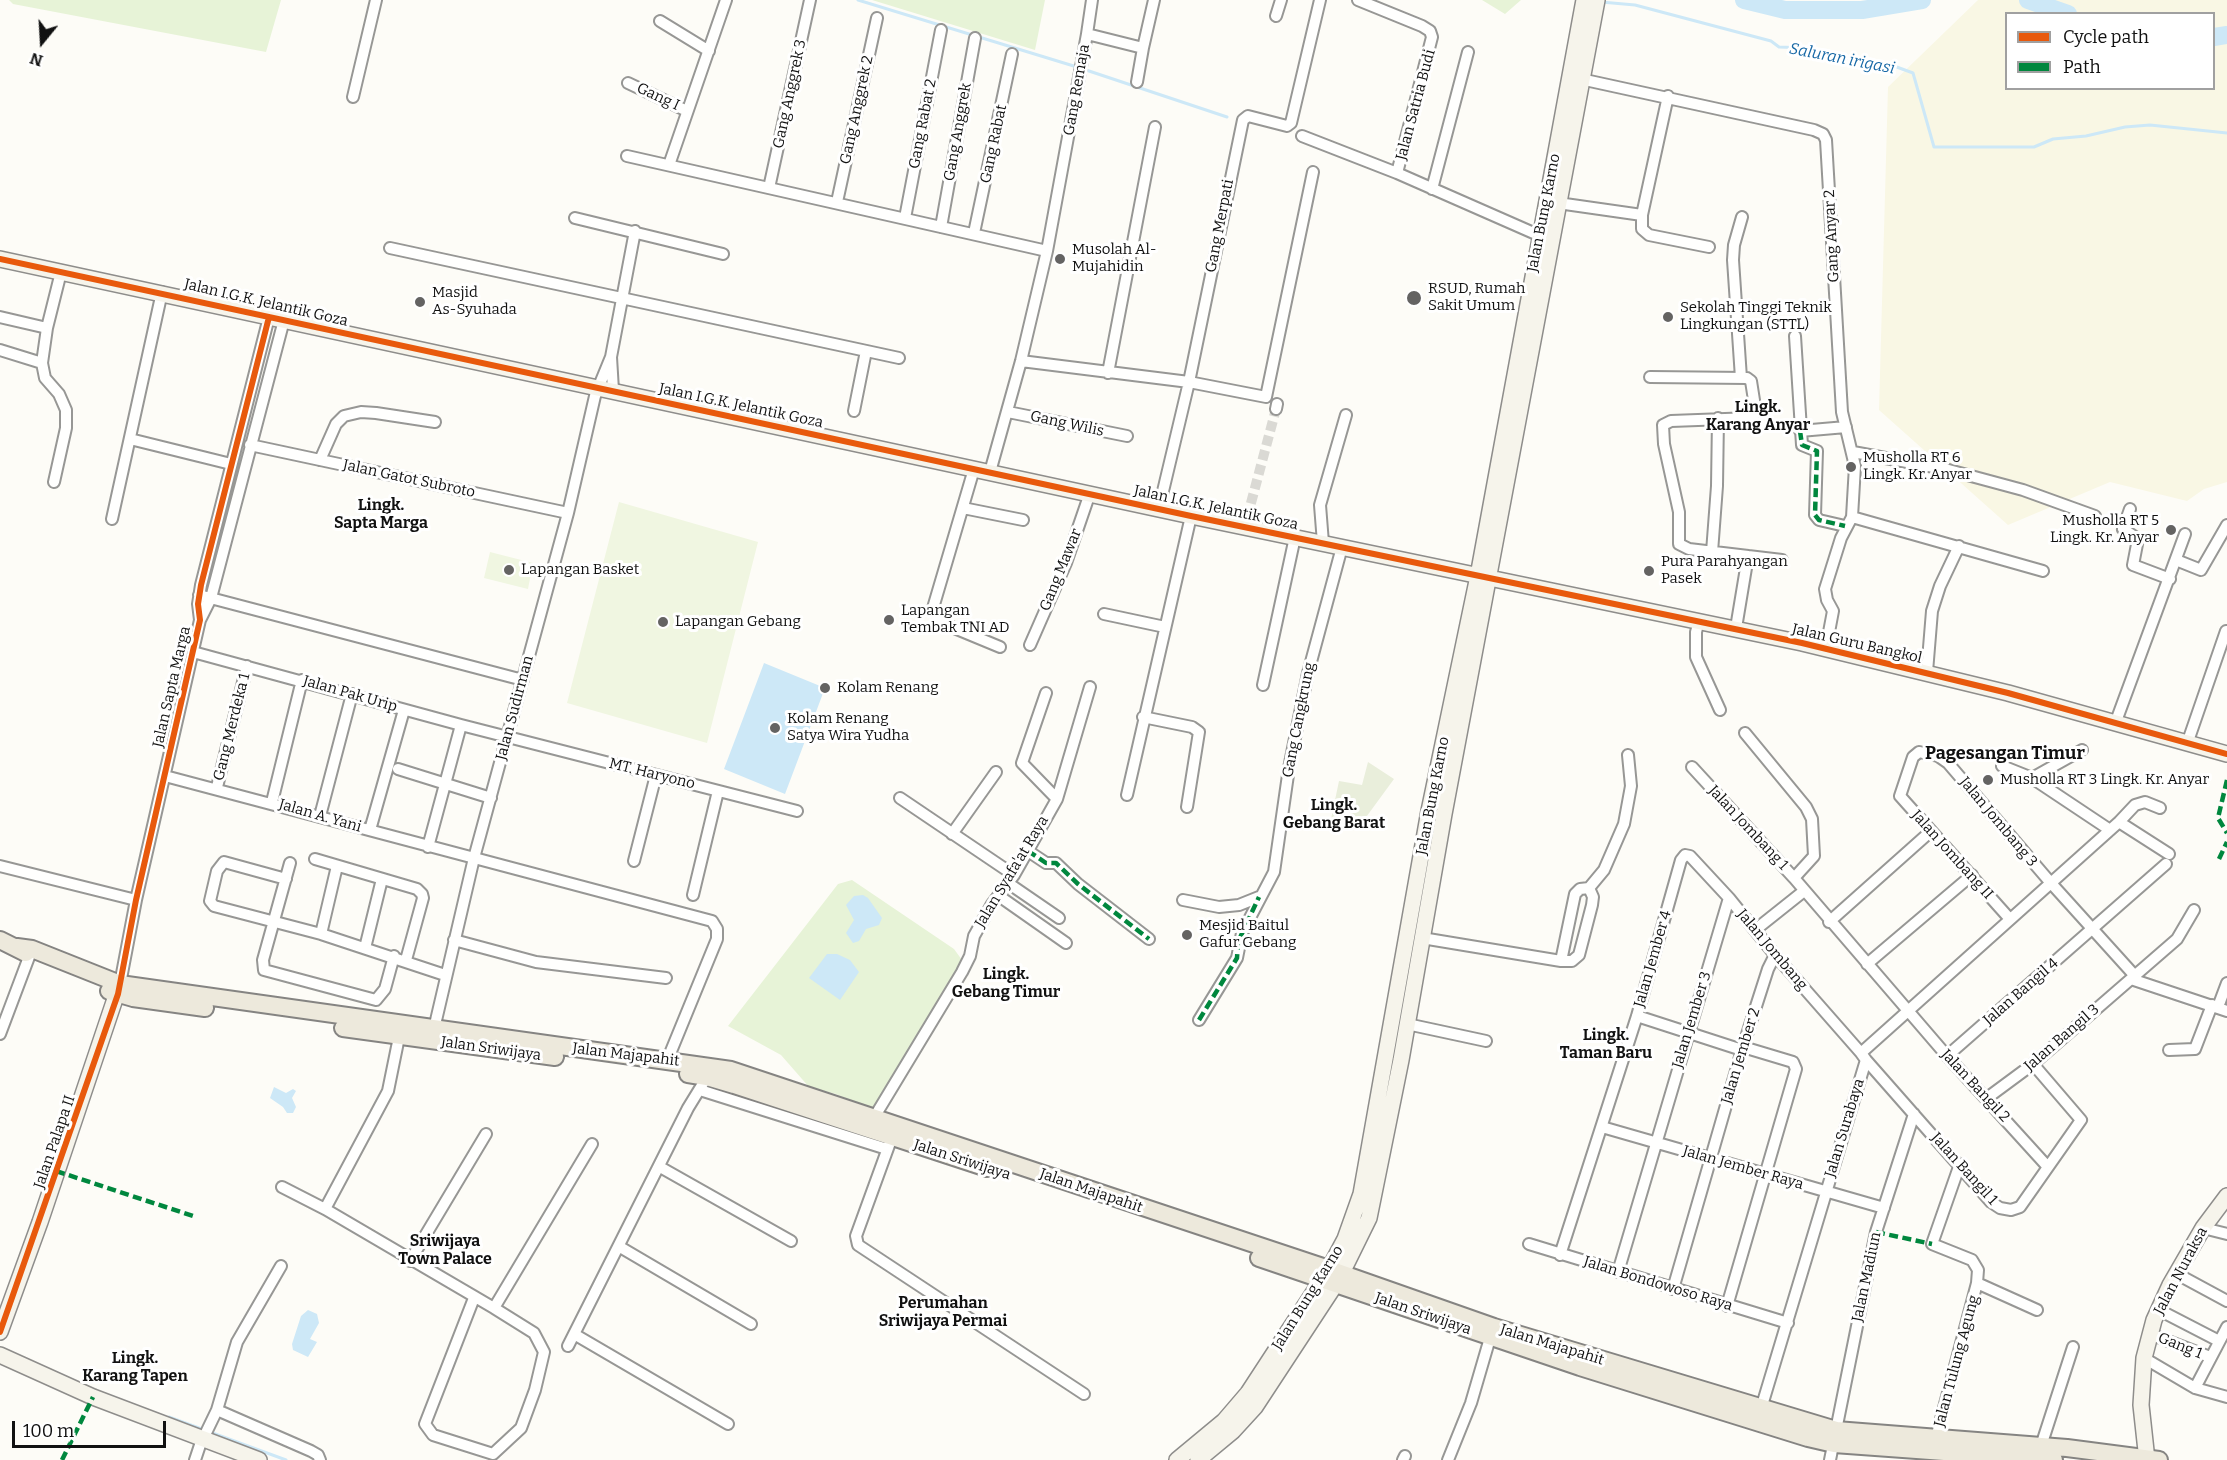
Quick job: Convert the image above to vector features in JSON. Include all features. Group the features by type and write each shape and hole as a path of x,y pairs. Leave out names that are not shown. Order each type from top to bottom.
{"main road":[{"path":"0,940 26,951"},
{"name":"Jalan Majapahit","path":"26,951 119,989 434,1029 544,1050 667,1061 731,1070 871,1123"},
{"name":"Jalan Sriwijaya","path":"119,989 399,1037 544,1050 704,1083 871,1123 898,1139 1332,1276 1490,1338 1582,1361 1759,1415 1833,1445 2044,1456"},
{"name":"Jalan Majapahit","path":"1332,1276 1494,1327 1582,1361"},
{"path":"2044,1456 2151,1459"}],"street":[{"path":"353,97 376,0"},
{"path":"669,165 726,0"},
{"name":"Gang Anggrek 3","path":"770,188 810,0"},
{"path":"1087,34 1092,0"},
{"path":"1137,82 1154,0"},
{"path":"1276,16 1281,0"},
{"name":"Gang Merpati","path":"1159,508 1189,382 1243,120 1248,116 1287,126 1291,123 1320,0"},
{"name":"Jalan Satria Budi","path":"1358,0 1422,26 1430,31 1432,37 1397,173 1545,238"},
{"name":"Jalan Bung Karno","path":"1177,1460 1228,1426 1248,1393 1332,1276 1361,1194 1394,1059 1434,830 1590,4"},
{"name":"Gang Anggrek 2","path":"837,202 877,18"},
{"path":"660,21 709,51"},
{"name":"Gang Rabat 2","path":"905,218 941,30"},
{"name":"Gang Remaja","path":"990,472 1008,412 1047,251 1087,34 1143,48"},
{"name":"Gang Anggrek","path":"941,227 975,38"},
{"path":"1432,189 1468,52"},
{"name":"Gang Rabat","path":"974,233 1012,54"},
{"path":"1545,238 1557,203 1575,78"},
{"name":"Gang Anyar 2","path":"1575,78 1668,96 1823,134 1827,147 1842,412 1855,465 1852,517"},
{"name":"Gang I","path":"628,83 687,111"},
{"path":"1668,96 1642,215 1642,229 1649,235 1709,247"},
{"path":"1108,373 1155,127"},
{"path":"1302,136 1397,173"},
{"path":"627,156 1047,251"},
{"path":"1021,361 1189,382 1266,397 1312,172"},
{"path":"1557,203 1642,215"},
{"path":"1742,217 1734,245 1733,260 1744,378"},
{"path":"575,218 723,254"},
{"name":"Jalan Sudirman","path":"434,1029 474,858 568,513 605,388 620,296 635,231"},
{"path":"390,248 899,358"},
{"name":"Jalan I.G.K. Jelantik Goza","path":"0,258 1191,516 1246,522 1295,537 1483,577"},
{"path":"54,482 66,428 66,410 58,394 45,378 42,363 47,328 61,272"},
{"path":"112,519 162,292"},
{"path":"0,317 47,328"},
{"path":"200,620 211,598 266,383 276,319"},
{"name":"Jalan Sapta Marga","path":"119,989 136,900 200,620 199,595 254,379 276,319"},
{"path":"1795,336 1802,445 1817,451 1815,515 1819,520 1845,526"},
{"path":"0,350 42,363"},
{"path":"854,411 866,351"},
{"path":"1650,377 1744,378 1753,384 1755,415 1749,418 1671,421 1663,425 1664,444 1679,512 1679,544 1689,549 1782,560"},
{"path":"254,379 266,383"},
{"path":"320,460 336,424 344,416 361,412 435,422"},
{"name":"Gang Wilis","path":"1008,412 1127,436"},
{"path":"1323,543 1320,505 1346,416"},
{"path":"1712,552 1717,486 1718,418"},
{"path":"1800,431 1846,427"},
{"path":"130,439 231,464"},
{"name":"Jalan Gatot Subroto","path":"250,445 568,513"},
{"path":"1853,452 1945,469 2023,490 2095,516"},
{"path":"974,469 933,608 942,623 1000,647"},
{"name":"Gang Mawar","path":"1030,645 1066,563 1089,493"},
{"path":"963,508 1023,520"},
{"path":"2130,509 2123,529 2138,539 2133,565 2170,579"},
{"path":"1127,795 1143,717 1191,516"},
{"path":"1826,648 1832,612 1825,589 1845,526 1852,517 2043,571"},
{"path":"2176,560 2202,570 2227,525"},
{"path":"2115,724 2185,534"},
{"path":"1263,685 1295,537"},
{"path":"1927,672 1932,611 1940,586 1959,546"},
{"name":"Gang Cangkrung","path":"1199,1020 1237,958 1238,942 1259,897 1269,885 1274,872 1289,768 1308,673 1342,547"},
{"path":"1736,628 1748,556"},
{"name":"Jalan Guru Bangkol","path":"1483,577 1736,628 1927,672 2227,754"},
{"path":"199,595 523,680"},
{"path":"1104,614 1165,627"},
{"path":"1700,621 1696,632 1696,657 1720,710"},
{"path":"2187,744 2226,631"},
{"name":"Jalan Pak Urip","path":"193,652 507,737"},
{"name":"Gang Merdeka 1","path":"217,788 247,666"},
{"path":"272,802 302,680"},
{"name":"Jalan Syafa'at Raya","path":"871,1123 956,982 970,956 974,936 1028,851 1053,805 1090,687"},
{"path":"1046,693 1022,763 1053,805"},
{"path":"320,816 352,694"},
{"path":"370,830 404,710"},
{"path":"1143,717 1192,727 1199,732 1187,807"},
{"path":"428,847 461,725"},
{"path":"1745,733 1806,807 1812,819 1815,856 1794,878"},
{"name":"MT. Haryono","path":"507,737 796,811"},
{"path":"2032,778 2082,750"},
{"name":"Jalan Jombang 3","path":"1901,789 1916,754 1923,751 1938,756 1948,763 2050,882"},
{"path":"1561,961 1575,894 1580,889 1588,888 1604,870 1621,834 1631,786 1628,754"},
{"name":"Jalan Jombang 1","path":"1692,766 1794,878 1829,922 1906,1008"},
{"path":"2002,766 2032,778 2110,830"},
{"path":"398,769 491,798"},
{"path":"952,834 996,772"},
{"path":"634,861 656,775"},
{"name":"Jalan A. Yani","path":"165,776 272,802 428,847 712,921 717,928 717,939 667,1061"},
{"name":"Jalan Jombang II","path":"1901,789 1901,798 2009,918"},
{"path":"693,895 718,791"},
{"path":"900,798 952,834 1059,918"},
{"path":"1863,1057 1906,1008 2139,802 2160,808"},
{"name":"Jalan Bangil 4","path":"1947,1056 2095,928 2168,859 2119,822"},
{"path":"1394,1059 1407,1024 1422,938 1434,830"},
{"path":"1829,922 1930,832"},
{"path":"1028,851 1046,863 1056,863 1078,884 1149,939"},
{"name":"Jalan Jombang","path":"1681,860 1685,855 1690,856 1729,898 1774,955 1863,1057"},
{"path":"315,859 417,889 422,894 406,960"},
{"name":"Jalan Jember 4","path":"1560,1255 1637,1016 1681,860"},
{"path":"286,879 224,862 217,871 210,901 214,906 321,934 394,956 445,975"},
{"path":"291,863 263,966 264,970 376,1000 385,989 394,956"},
{"path":"0,866 136,900"},
{"path":"321,934 337,866"},
{"path":"1867,964 1972,875"},
{"path":"365,948 382,879"},
{"path":"2050,882 2095,928 2133,978 2219,1008"},
{"path":"1422,938 1572,961 1579,955 1593,897 1588,888"},
{"path":"1755,930 1804,891"},
{"path":"999,896 1066,943"},
{"path":"1183,900 1219,907 1239,905 1259,897"},
{"name":"Jalan Jember 3","path":"1618,1272 1729,898"},
{"name":"Jalan Bangil 3","path":"1987,1098 2033,1064 2177,939 2193,909"},
{"path":"454,940 536,962 666,978"},
{"path":"0,1034 26,951"},
{"name":"Jalan Jember 2","path":"1673,1289 1710,1158 1774,955"},
{"path":"2169,1050 2195,1049 2219,1008 2227,983"},
{"name":"Jalan Palapa II","path":"0,1332 119,989"},
{"name":"Jalan Bangil 2","path":"1906,1008 2047,1166"},
{"path":"1637,1016 1795,1065 1767,1173 1727,1306"},
{"path":"1407,1024 1486,1041"},
{"path":"325,1209 388,1091 399,1037"},
{"name":"Jalan Bangil 1","path":"1863,1057 1960,1164 1991,1202 2000,1208 2011,1210 2020,1207 2080,1120 2033,1064"},
{"name":"Jalan Surabaya","path":"1759,1415 1788,1323 1863,1057"},
{"path":"568,1346 704,1083 898,1139 856,1236 858,1245 1084,1394"},
{"name":"Jalan Madiun","path":"1833,1445 1876,1232 1914,1114"},
{"name":"Jalan Jember Raya","path":"1602,1127 1884,1208"},
{"path":"410,1261 486,1134"},
{"path":"494,1308 592,1144"},
{"name":"Jalan Tulung Agung","path":"1933,1450 1977,1283 1978,1270 1972,1260 1932,1244 1960,1164"},
{"path":"660,1167 791,1241"},
{"path":"282,1187 325,1209 534,1333 544,1352 542,1368 521,1428 499,1451 488,1454 429,1433 425,1424 474,1298"},
{"name":"Jalan Nuraksa","path":"2151,1459 2141,1416 2144,1358 2150,1334 2177,1274 2203,1228 2227,1196"},
{"path":"2203,1228 2227,1234"},
{"name":"Jalan Bondowoso Raya","path":"1529,1244 1788,1323"},
{"path":"620,1247 751,1324"},
{"path":"195,1460 217,1410 237,1342 282,1266"},
{"path":"2177,1274 2227,1301"},
{"name":"Jalan Tulung Agung","path":"1977,1283 2037,1310"},
{"path":"2159,1310 2219,1341"},
{"path":"2195,1388 2227,1327"},
{"path":"574,1334 728,1424"},
{"name":"Gang 1","path":"2150,1334 2210,1358"},
{"path":"1448,1460 1472,1402 1490,1338"},
{"path":"2044,1456 2073,1347"},
{"path":"0,1355 93,1397 206,1434 259,1460"},
{"path":"2144,1358 2195,1388 2227,1397"},
{"path":"217,1410 311,1451 318,1455 320,1460"},
{"path":"1200,1460 1228,1426"}],"shaded area":[{"path":"1978,0 2227,0 2227,482 2204,489 2187,501 2110,482 2008,525 1879,410 1888,87"}],"green space":[{"path":"9,0 281,0 266,52 13,4"},
{"path":"872,0 1045,0 1035,50"},
{"path":"1482,0 1521,0 1505,14"},
{"name":"Lapangan Gebang","path":"619,502 758,542 707,743 567,703"},
{"name":"Lapangan Basket","path":"490,552 533,563 528,589 484,578"},
{"path":"1368,762 1394,779 1364,820 1330,824 1339,781 1362,785"},
{"path":"852,880 954,949 962,960 876,1111 836,1094 809,1087 781,1055 728,1026 838,884"}],"water":[{"name":"Kolam Renang Satya Wira Yudha","path":"764,663 825,688 785,794 724,769"},
{"path":"863,895 868,898 882,918 879,925 866,929 859,941 853,943 846,933 854,920 846,905 854,896"},
{"path":"827,954 837,954 850,960 859,972 840,1000 809,978"},
{"path":"274,1087 286,1093 293,1089 296,1091 292,1098 296,1107 293,1113 287,1113 283,1107 270,1098"},
{"path":"308,1310 317,1314 319,1323 310,1339 317,1342 308,1357 293,1350 292,1344 301,1316"}],"waterway":[{"path":"858,0 1077,67"},
{"path":"1744,0 1785,10 1862,10 1922,0"},
{"path":"2028,0 2062,12"},
{"name":"Saluran irigasi","path":"1601,2 1635,5 1771,41 1779,47 1805,48 1821,54 1894,66 1913,73 1934,147 2034,147 2053,139 2150,125 2227,133"},
{"path":"2215,37 2227,35"},
{"path":"1083,69 1227,117"},
{"path":"169,1417 286,1460"}],"tunnel":[{"path":"1247,518 1276,409"}],"marked path":[{"path":"1800,431 1802,445 1817,451 1815,515 1819,520 1845,526"},
{"path":"2227,780 2218,818 2227,833"},
{"path":"2219,859 2227,842"},
{"path":"1028,851 1046,863 1056,863 1078,884 1149,939"},
{"path":"1199,1020 1237,958 1238,942 1259,897"},
{"path":"56,1171 193,1216"},
{"path":"1876,1232 1932,1244"},
{"path":"62,1460 93,1397"}],"cycle path":[{"path":"0,259 1191,516 1802,643 2008,693 2227,754"},
{"path":"0,1332 118,994 136,900 200,620 198,604 201,585 269,317"}],"place":[{"name":"Musolah Al- Mujahidin","path":"1060,259"},
{"name":"RSUD, Rumah Sakit Umum","path":"1414,298"},
{"name":"Masjid As-Syuhada","path":"420,302"},
{"name":"Sekolah Tinggi Teknik Lingkungan (STTL)","path":"1668,317"},
{"name":"Musholla RT 6 Lingk. Kr. Anyar","path":"1851,467"},
{"name":"Musholla RT 5 Lingk. Kr. Anyar","path":"2171,530"},
{"name":"Lapangan Basket","path":"509,570"},
{"name":"Pura Parahyangan Pasek","path":"1649,571"},
{"name":"Lapangan Tembak TNI AD","path":"889,620"},
{"name":"Lapangan Gebang","path":"663,622"},
{"name":"Kolam Renang","path":"825,688"},
{"name":"Kolam Renang Satya Wira Yudha","path":"775,728"},
{"name":"Musholla RT 3 Lingk. Kr. Anyar","path":"1988,780"},
{"name":"Mesjid Baitul Gafur Gebang","path":"1187,935"}],"district":[{"name":"Lingk. Karang Anyar","path":"1758,417"},
{"name":"Lingk. Sapta Marga","path":"381,515"},
{"name":"Pagesangan Timur","path":"2005,754"},
{"name":"Lingk. Gebang Barat","path":"1334,815"},
{"name":"Lingk. Gebang Timur","path":"1006,984"},
{"name":"Lingk. Taman Baru","path":"1606,1045"},
{"name":"Sriwijaya Town Palace","path":"445,1251"},
{"name":"Perumahan Sriwijaya Permai","path":"943,1313"},
{"name":"Lingk. Karang Tapen","path":"135,1368"}]}
